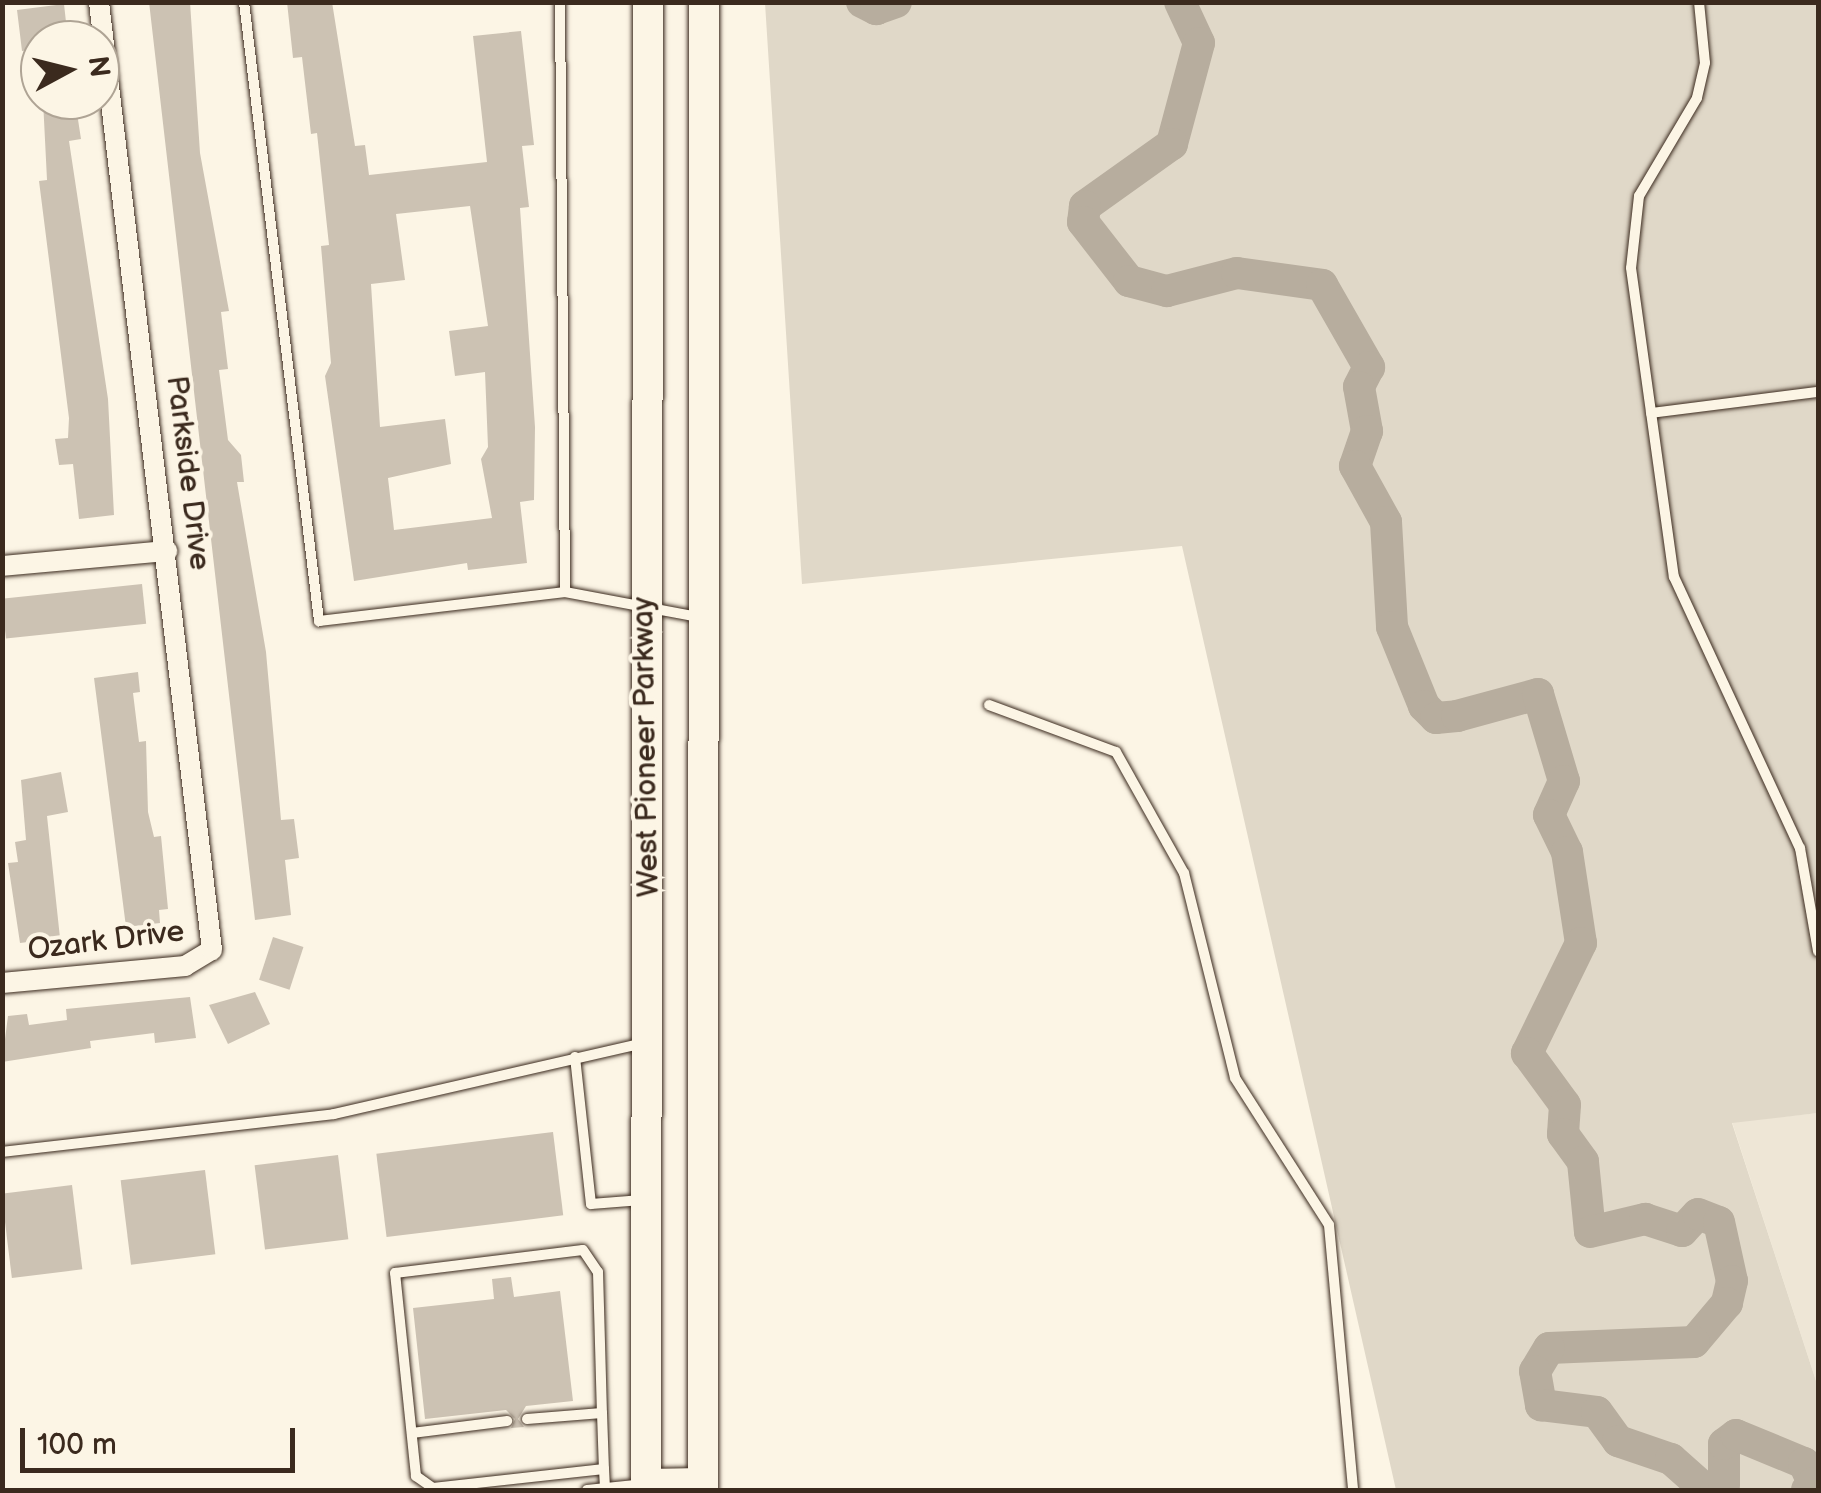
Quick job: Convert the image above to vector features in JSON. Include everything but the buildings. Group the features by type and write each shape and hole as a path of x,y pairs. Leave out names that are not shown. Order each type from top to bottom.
{"main road":[{"name":"West Pioneer Parkway","path":"646,1487 650,1042 644,607 648,2"},
{"name":"West Pioneer Parkway","path":"703,1486 704,2"},
{"path":"646,1487 703,1486"}],"street":[{"name":"Parkside Drive","path":"99,2 212,950"},
{"path":"2,566 167,552"},
{"name":"Ozark Drive","path":"2,983 186,966 212,950"}],"lane":[{"path":"244,2 319,621 565,592 704,618"},
{"path":"560,2 565,592"},
{"path":"1698,2 1705,63 1697,98 1639,196 1631,268 1674,577 1800,848 1818,950"},
{"path":"1651,413 1818,392"},
{"path":"989,704 1116,752 1184,873 1234,1078 1330,1226 1352,1490"},
{"path":"2,1152 334,1114 650,1042"},
{"path":"575,1057 591,1204 649,1200"},
{"path":"604,1469 433,1488 416,1476 395,1274 583,1250 598,1272 604,1469 604,1486"},
{"path":"527,1419 602,1412"},
{"path":"412,1433 507,1422"},
{"path":"587,1490 604,1486 646,1487"}],"shaded area":[{"path":"765,3 1818,3 1818,1113 1732,1123 1818,1387 1818,1490 1396,1490 1182,546 802,584"},
{"path":"1818,1113 1818,1387 1732,1122"}],"waterway":[{"path":"862,2 876,9 896,2"},
{"path":"1180,2 1199,43 1172,144 1085,206 1083,222 1129,281 1167,291 1237,273 1322,285 1369,367 1359,387 1367,431 1355,466 1386,522 1392,627 1424,706 1436,718 1457,716 1538,694 1564,781 1549,815 1567,852 1581,943 1527,1053 1565,1105 1563,1134 1583,1162 1590,1232 1645,1219 1682,1231 1698,1214 1719,1222 1732,1281 1727,1303 1694,1342 1549,1348 1535,1371 1541,1405 1597,1412 1618,1441 1671,1459 1706,1490"},
{"path":"1716,1490 1724,1485 1724,1444 1736,1435 1804,1463 1813,1483 1807,1490"}]}
